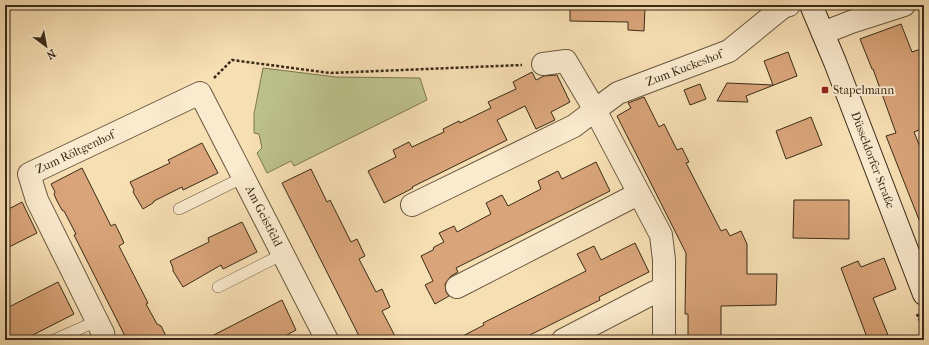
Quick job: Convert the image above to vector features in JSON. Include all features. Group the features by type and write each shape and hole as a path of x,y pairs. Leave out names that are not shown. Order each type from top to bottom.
{"street":[{"name":"Zum Kuckeshof","path":"412,205 574,126 618,93 730,50 783,7 788,5"},
{"name":"Düsseldorfer Straße","path":"811,5 924,294"},
{"path":"823,33 851,22 904,5"},
{"path":"543,64 566,61 595,110 661,235 664,260 664,340"},
{"name":"Am Geistfeld","path":"200,93 284,254 321,338"},
{"name":"Zum Röltgenhof","path":"101,330 38,200 29,174 200,93"},
{"path":"457,288 638,194"},
{"path":"563,340 655,292 664,291"}],"lane":[{"path":"179,209 244,177"},
{"path":"218,287 284,254"},
{"path":"54,340 101,330"}],"path":[{"path":"200,93 232,60 330,73 543,64"}],"green space":[{"path":"263,68 336,77 420,78 427,100 294,166 291,161 267,173 257,153 262,148 259,134 254,133 254,114"}],"building":[{"path":"570,5 645,6 644,31 628,30 628,22 570,21"},
{"path":"901,24 912,52 924,48 924,128 914,132 924,157 923,230 886,136 896,133 873,69 860,39"},
{"path":"788,52 797,76 746,96 748,102 717,101 727,83 773,85 764,61"},
{"path":"532,72 536,80 544,76 557,75 570,102 551,112 555,120 536,129 525,106 497,120 507,140 412,187 413,188 384,203 368,171 396,157 393,150 409,142 412,147 444,132 443,129 459,121 460,123 491,108 488,102 516,89 513,82"},
{"path":"700,84 706,99 690,105 684,90"},
{"path":"644,97 659,127 664,124 677,150 682,148 689,162 686,163 721,231 726,229 730,236 741,231 747,244 747,274 777,274 776,305 721,306 721,340 688,340 688,314 685,314 686,253 617,116 631,108 628,103"},
{"path":"811,117 822,145 786,159 776,131"},
{"path":"202,143 218,173 183,190 182,187 154,201 143,209 133,192 134,190 130,182 170,163 168,160"},
{"path":"596,162 610,191 456,268 458,272 451,276 445,284 446,292 449,296 435,304 425,285 433,281 421,256 444,242 439,233 454,226 457,232 491,214 486,203 502,195 508,206 541,189 538,181 558,171 562,179"},
{"path":"82,168 111,226 115,224 120,234 124,243 119,246 148,303 146,304 157,324 161,326 168,340 127,340 74,235 76,234 57,201 51,184"},
{"path":"311,169 327,202 330,200 351,242 357,239 365,256 359,259 376,292 382,289 390,307 382,311 397,340 361,340 282,183"},
{"path":"794,200 849,200 849,239 793,238"},
{"path":"22,202 37,233 5,249 5,211"},
{"path":"242,222 257,252 223,269 221,265 183,287 173,271 170,261 209,242 208,238"},
{"path":"635,243 649,272 599,297 600,300 520,340 455,340 484,325 483,323 586,271 577,254 594,246 601,260"},
{"path":"884,258 896,289 873,298 890,340 868,340 841,268 858,261 861,267"},
{"path":"58,282 74,314 23,340 5,340 5,309"},
{"path":"282,300 296,330 278,340 204,340"}],"place":[{"name":"Stapelmann","path":"825,90"}]}
